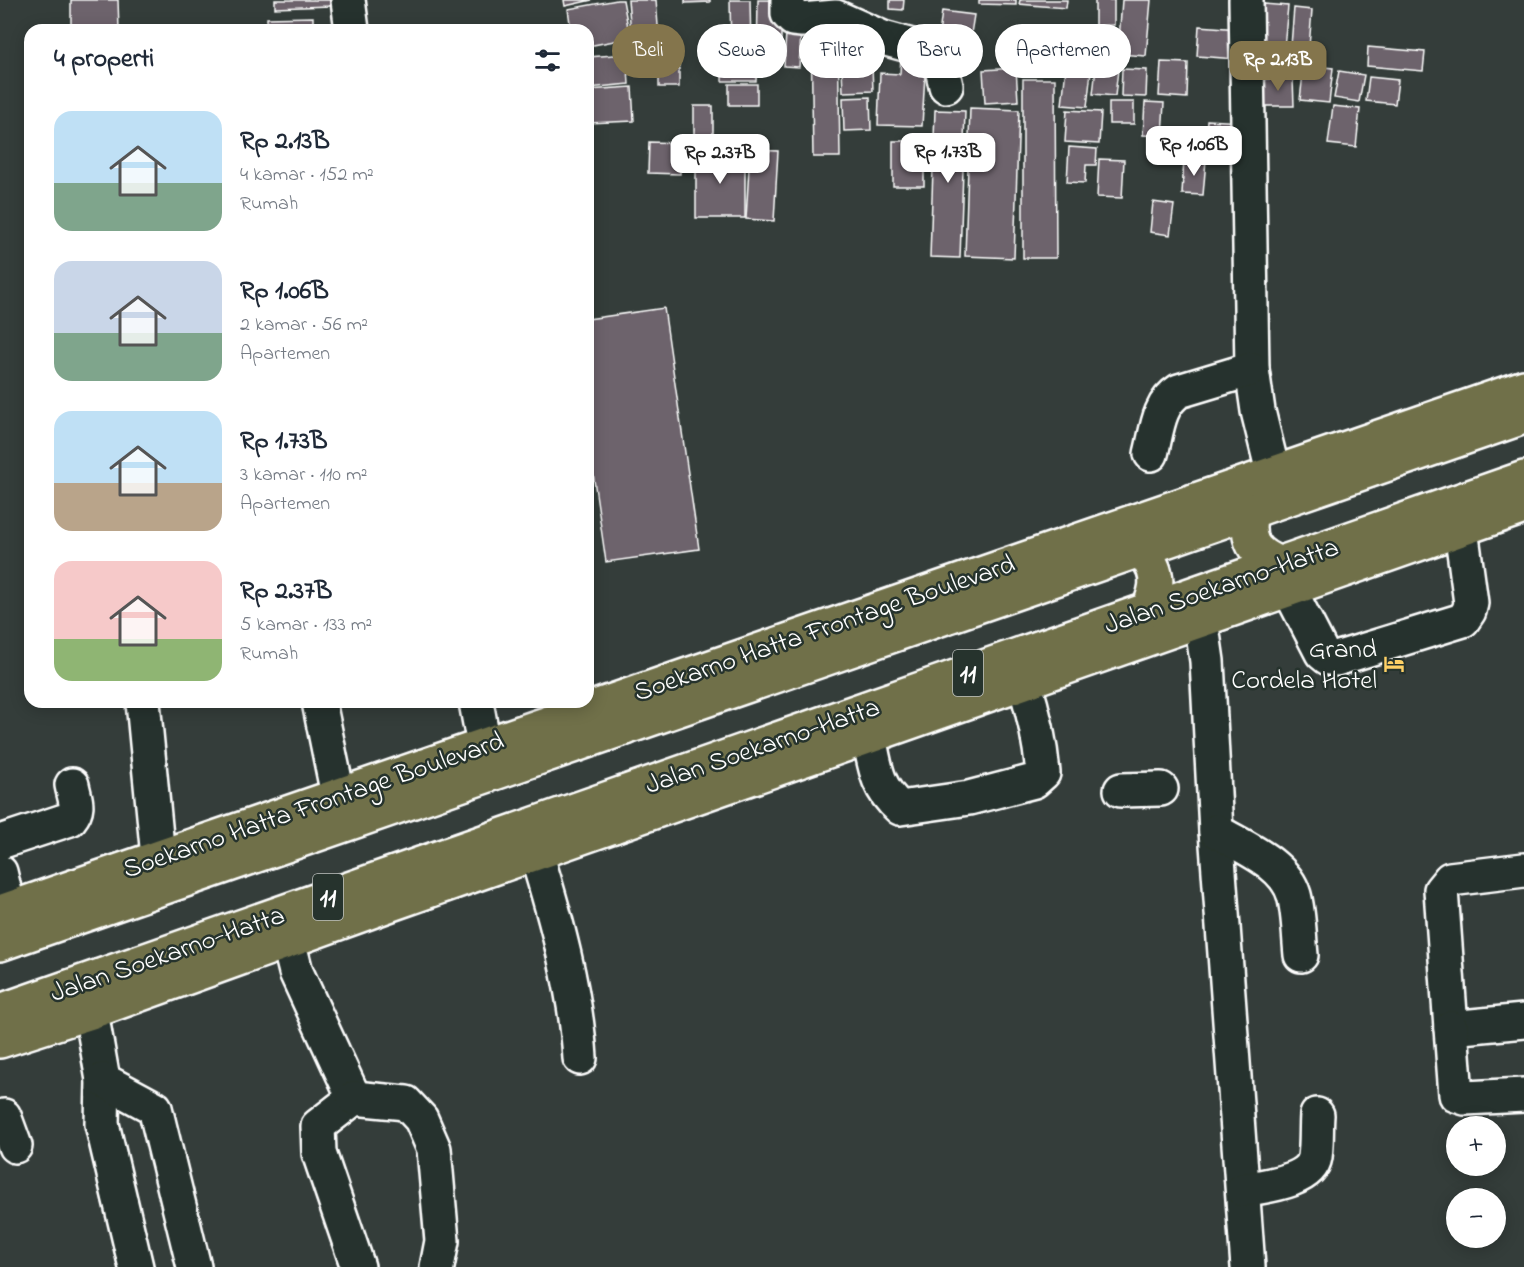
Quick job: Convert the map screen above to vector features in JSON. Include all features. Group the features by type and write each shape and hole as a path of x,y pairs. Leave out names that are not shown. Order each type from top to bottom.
{"main road":[{"path":"1273,472 1524,387"},
{"name":"11","path":"0,944 1524,417"},
{"name":"Soekarno Hatta Frontage Boulevard","path":"594,707 1273,472"},
{"name":"Jalan Soekarno-Hatta","path":"1285,577 1524,478"},
{"name":"Jalan Soekarno-Hatta","path":"0,1011 1148,610 1285,577 1461,529 1524,507"},
{"path":"0,1041 91,1012 288,940 1202,620 1285,577 1252,544 1248,528 1251,510"},
{"path":"1140,548 1151,561 1157,578 1156,594 1148,610"},
{"name":"Soekarno Hatta Frontage Boulevard","path":"4,910 590,708"},
{"path":"567,716 626,728"},
{"path":"613,826 655,783"}],"street":[{"path":"348,0 351,24"},
{"path":"788,0 788,14 793,19 802,21 836,17 884,38 930,51 940,60 946,86"},
{"path":"1246,0 1252,369 1258,411 1273,472"},
{"path":"1151,454 1164,405 1170,396 1179,391 1252,369"},
{"path":"1285,577 1322,653 1328,658 1336,659 1463,620 1471,603 1461,529"},
{"path":"1202,620 1207,661 1216,831 1248,1267"},
{"path":"869,736 877,777 889,798 900,808 969,798 1034,781 1043,773 1042,762 1038,729 1024,682"},
{"path":"144,708 158,857"},
{"path":"320,708 338,795"},
{"path":"477,708 484,745"},
{"path":"0,842 70,819 76,812 72,785"},
{"path":"1120,790 1161,789"},
{"path":"1216,831 1272,864 1285,877 1294,894 1301,955"},
{"path":"536,853 550,898 578,1023 580,1058"},
{"path":"1524,870 1450,879 1441,890 1456,1095 1465,1098 1524,1095"},
{"path":"0,872 4,910"},
{"path":"288,940 296,972 354,1098"},
{"path":"91,1012 103,1080 102,1124 136,1267"},
{"path":"1451,1028 1524,1021"},
{"path":"103,1080 155,1108 194,1267"},
{"path":"358,1267 319,1153 318,1126 354,1098 406,1102 421,1119 434,1149 442,1241 437,1267"},
{"path":"1243,1190 1290,1180 1307,1171 1315,1159 1317,1114"}],"building":[{"path":"71,0 118,0 119,24 71,24"},
{"path":"275,0 330,0 330,6 275,8"},
{"path":"564,0 592,0 565,6"},
{"path":"623,0 627,24 612,24 612,41 594,45 594,24 570,24 568,9"},
{"path":"628,0 656,0 658,24 630,24"},
{"path":"685,0 710,0 710,2 685,3"},
{"path":"730,0 750,0 750,24 730,24"},
{"path":"758,0 781,0 781,24 758,24"},
{"path":"890,0 904,0 903,10 890,9"},
{"path":"979,0 1016,0 1016,5 979,4"},
{"path":"1020,0 1067,0 1066,8 1019,4"},
{"path":"1095,0 1114,0 1114,24 1095,24"},
{"path":"1122,0 1151,0 1146,56 1131,55 1131,24 1120,24"},
{"path":"1264,4 1288,6 1284,47 1260,45"},
{"path":"1294,8 1312,10 1309,47 1291,46"},
{"path":"942,11 974,15 973,24 940,24"},
{"path":"313,17 313,24 267,24 267,18"},
{"path":"1199,26 1239,29 1236,59 1197,56"},
{"path":"787,33 799,33 799,67 787,66"},
{"path":"1368,47 1425,52 1423,71 1367,66"},
{"path":"612,55 612,78 629,78 629,84 594,87 594,57"},
{"path":"1161,62 1188,63 1187,98 1159,96"},
{"path":"1304,65 1333,68 1329,103 1300,100"},
{"path":"995,69 995,78 1017,78 1018,101 985,103 983,70"},
{"path":"1131,69 1147,70 1146,97 1121,96 1122,78 1131,78"},
{"path":"1339,71 1364,75 1359,102 1334,98"},
{"path":"885,73 897,74 897,78 925,78 922,126 878,125 880,78 885,78"},
{"path":"1369,77 1398,80 1395,104 1366,101"},
{"path":"659,78 679,78 679,87 659,87"},
{"path":"722,78 756,78 756,81 722,81"},
{"path":"812,78 839,78 840,157 813,157"},
{"path":"842,78 872,78 873,91 843,92"},
{"path":"1065,78 1090,78 1087,107 1062,105"},
{"path":"1095,78 1117,78 1115,96 1093,94"},
{"path":"1293,78 1294,106 1263,106 1262,79"},
{"path":"1023,79 1055,79 1056,258 1023,258"},
{"path":"729,84 757,84 757,105 729,105"},
{"path":"632,87 634,121 594,123 594,90"},
{"path":"870,97 871,130 844,131 843,98"},
{"path":"1109,102 1134,102 1134,124 1109,124"},
{"path":"1145,102 1164,103 1162,136 1143,135"},
{"path":"694,106 713,106 713,138 694,139"},
{"path":"1333,106 1360,109 1356,147 1328,144"},
{"path":"970,108 1019,110 1014,258 965,256"},
{"path":"935,110 965,111 960,258 930,257"},
{"path":"1067,110 1101,112 1099,144 1065,142"},
{"path":"1207,120 1242,122 1240,148 1205,146"},
{"path":"893,141 924,141 924,186 893,186"},
{"path":"649,142 681,143 680,174 648,173"},
{"path":"1069,147 1097,149 1096,165 1086,165 1085,183 1067,182"},
{"path":"750,150 778,151 774,221 746,219"},
{"path":"696,151 745,151 745,218 696,218"},
{"path":"1184,158 1206,160 1203,195 1182,194"},
{"path":"1099,159 1124,160 1122,198 1097,197"},
{"path":"1153,202 1174,205 1170,235 1150,232"},
{"path":"664,308 699,549 606,562 594,479 594,318"}],"place":[{"name":"Grand Cordela Hotel","path":"1394,664"}]}
